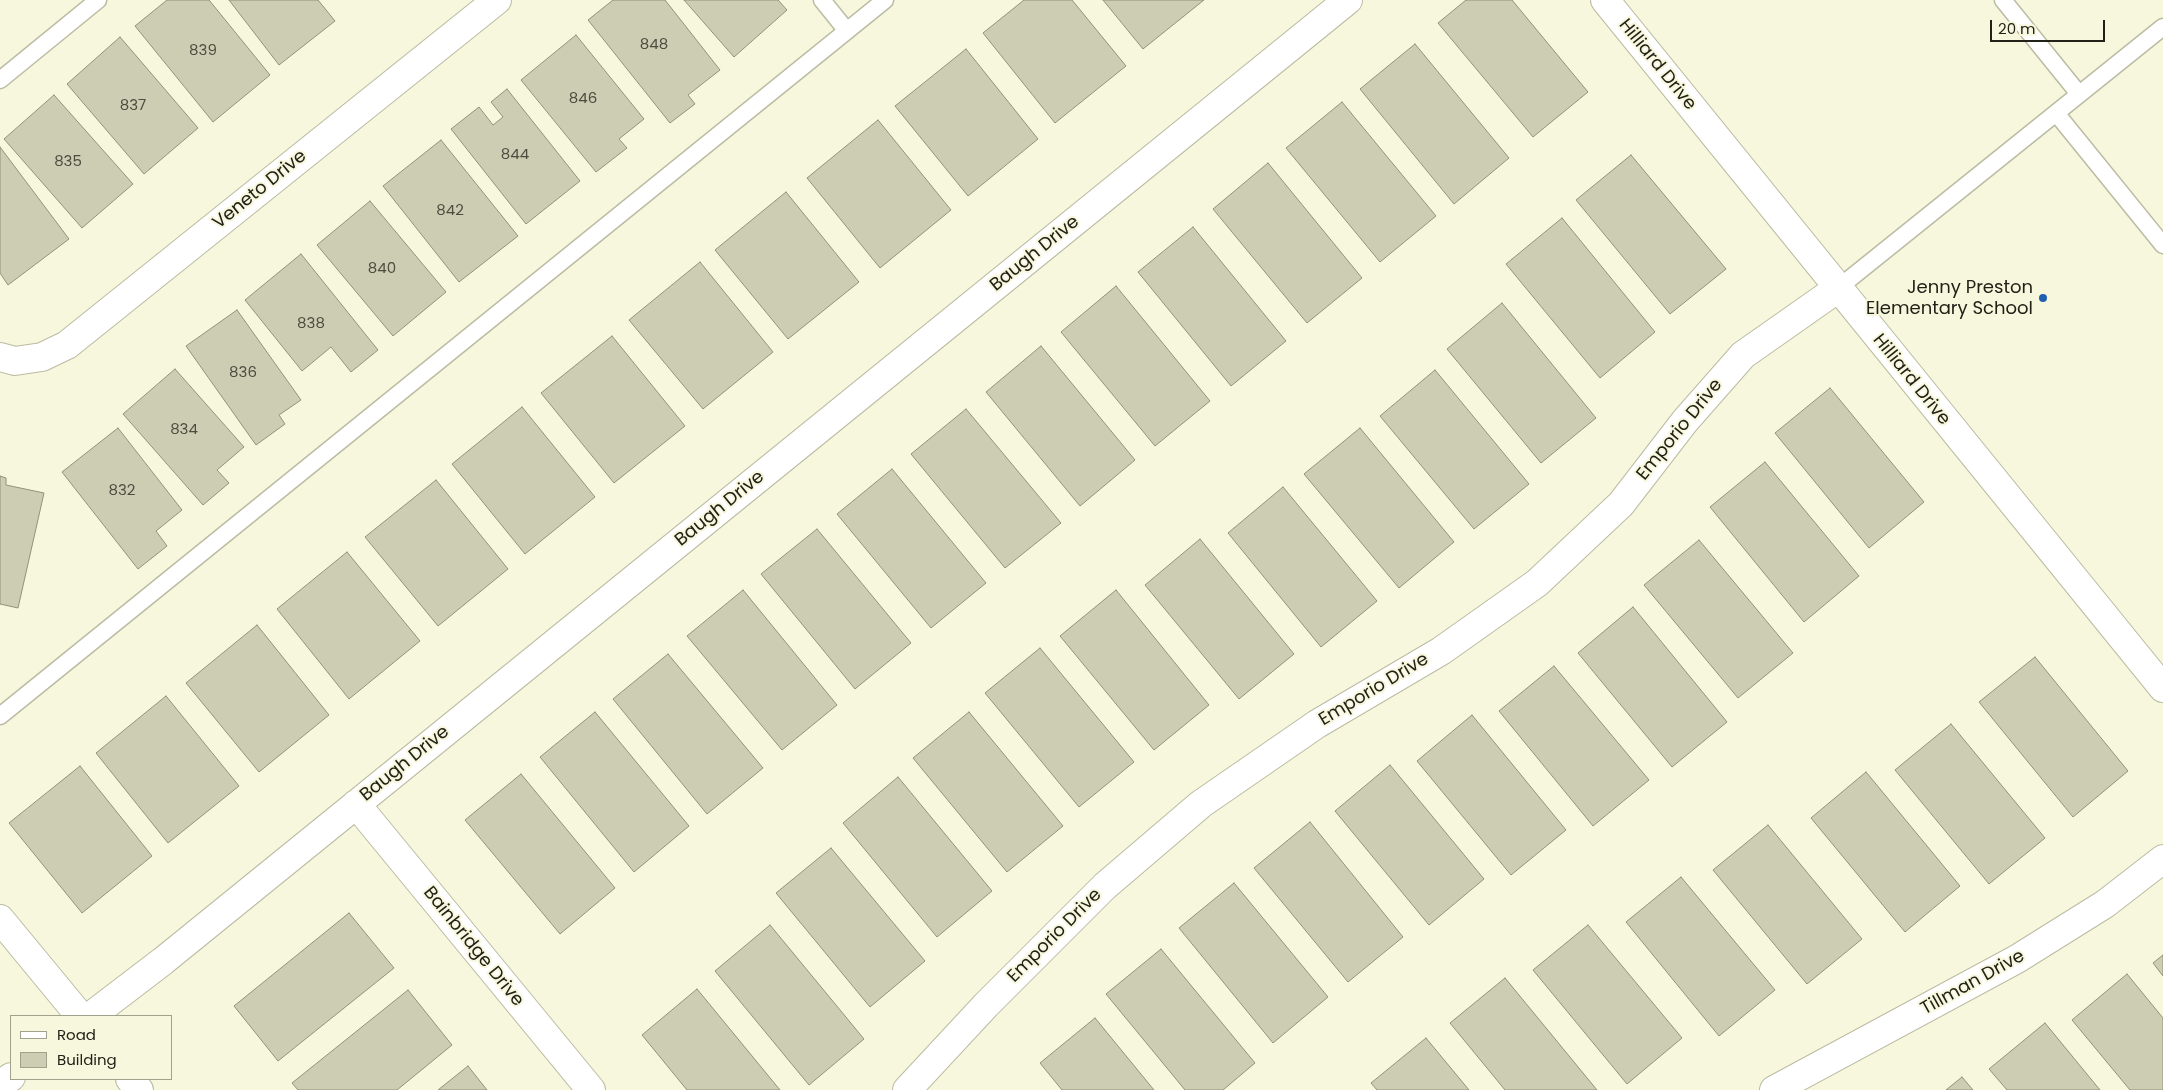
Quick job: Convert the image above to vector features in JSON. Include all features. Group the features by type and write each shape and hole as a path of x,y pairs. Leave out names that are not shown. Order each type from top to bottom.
{"street":[{"name":"Veneto Drive","path":"7,359 42,357 67,345 497,0"},
{"name":"Baugh Drive","path":"91,1015 163,961 1348,0"},
{"name":"Hilliard Drive","path":"1605,0 2163,688"},
{"name":"Emporio Drive","path":"907,1090 986,1005 1105,886 1201,804 1317,724 1441,651 1537,583 1621,504 1685,421 1743,355 1837,288"},
{"name":"Bainbridge Drive","path":"356,804 591,1090"},
{"name":"Tillman Drive","path":"1774,1090 2017,959 2105,904 2163,859"},
{"path":"0,919 79,1015"},
{"path":"131,1080 139,1090"}],"lane":[{"path":"0,80 98,0"},
{"path":"822,0 847,31"},
{"path":"0,716 885,0"},
{"path":"2003,0 2079,94"},
{"path":"1837,288 2163,27"},
{"path":"2056,113 2163,245"}],"building":[{"path":"167,0 209,0 270,75 213,122 135,26"},
{"path":"229,0 318,0 335,21 279,65"},
{"path":"613,0 665,0 720,70 688,95 695,104 670,123 588,20"},
{"path":"684,0 778,0 787,10 734,57"},
{"path":"1024,0 1072,0 1126,66 1055,123 983,33"},
{"path":"1103,0 1204,0 1143,49"},
{"path":"1466,0 1512,0 1588,92 1533,137 1438,23"},
{"path":"576,35 644,119 619,139 627,148 596,172 521,80"},
{"path":"120,37 198,128 144,174 67,84"},
{"path":"1415,44 1509,158 1454,204 1360,89"},
{"path":"966,49 1038,139 968,196 895,106"},
{"path":"507,89 580,181 526,224 451,129 479,107 493,125 503,117 491,102"},
{"path":"54,95 133,184 82,228 4,139"},
{"path":"1342,102 1436,216 1380,262 1286,148"},
{"path":"878,120 951,210 880,268 807,178"},
{"path":"441,140 518,236 459,282 383,186"},
{"path":"0,147 69,239 8,285 0,273"},
{"path":"1631,155 1726,269 1670,314 1576,200"},
{"path":"1268,163 1362,278 1307,323 1213,209"},
{"path":"786,192 859,282 788,339 715,250"},
{"path":"370,201 446,292 393,336 317,245"},
{"path":"1562,218 1655,332 1600,378 1506,264"},
{"path":"1193,227 1286,341 1231,386 1138,272"},
{"path":"301,254 378,350 351,372 331,347 302,371 245,300"},
{"path":"700,262 773,352 703,409 629,320"},
{"path":"1116,286 1210,401 1155,446 1061,332"},
{"path":"1502,303 1596,418 1541,463 1447,349"},
{"path":"237,310 301,400 279,415 285,424 256,445 186,346"},
{"path":"612,336 685,426 614,483 541,393"},
{"path":"1041,346 1135,460 1080,506 986,392"},
{"path":"175,369 244,447 217,470 229,483 203,505 123,414"},
{"path":"1435,370 1529,484 1474,529 1380,416"},
{"path":"1830,388 1924,502 1869,548 1775,433"},
{"path":"522,407 595,497 525,554 452,464"},
{"path":"966,409 1061,523 1005,568 911,454"},
{"path":"118,428 182,510 156,531 167,546 138,569 62,472"},
{"path":"1360,428 1454,542 1399,588 1304,474"},
{"path":"1765,462 1859,576 1804,622 1710,507"},
{"path":"892,469 986,583 931,628 837,514"},
{"path":"0,476 6,478 6,485 44,493 18,608 0,604"},
{"path":"436,480 508,569 438,626 365,537"},
{"path":"1283,487 1377,601 1321,647 1228,533"},
{"path":"817,529 911,643 855,689 761,574"},
{"path":"1200,539 1294,654 1239,699 1145,585"},
{"path":"1699,540 1793,653 1738,698 1644,585"},
{"path":"347,552 420,641 349,699 277,609"},
{"path":"743,590 837,705 782,750 687,636"},
{"path":"1116,590 1209,705 1154,750 1060,636"},
{"path":"1633,607 1727,722 1672,767 1578,653"},
{"path":"257,625 329,715 259,772 186,683"},
{"path":"1040,648 1134,762 1079,807 985,693"},
{"path":"668,654 763,768 707,814 613,699"},
{"path":"2035,657 2128,771 2073,817 1979,702"},
{"path":"1554,666 1649,780 1593,826 1499,711"},
{"path":"166,696 239,786 168,843 96,753"},
{"path":"595,712 689,826 634,872 540,757"},
{"path":"969,712 1063,826 1007,872 913,758"},
{"path":"1472,715 1566,830 1511,875 1417,761"},
{"path":"1951,724 2045,838 1989,884 1895,770"},
{"path":"1390,765 1484,879 1429,925 1335,811"},
{"path":"80,766 152,856 82,913 9,823"},
{"path":"1866,772 1960,886 1905,932 1811,818"},
{"path":"521,774 615,888 560,934 465,820"},
{"path":"898,777 992,891 937,937 843,823"},
{"path":"1310,822 1403,937 1348,982 1254,868"},
{"path":"1768,825 1862,939 1807,984 1713,870"},
{"path":"831,848 925,961 870,1007 776,893"},
{"path":"1681,877 1775,990 1719,1036 1626,922"},
{"path":"1234,883 1328,997 1273,1043 1179,928"},
{"path":"349,913 394,968 278,1061 234,1006"},
{"path":"770,925 864,1039 809,1085 715,971"},
{"path":"1588,925 1682,1038 1627,1084 1533,970"},
{"path":"1161,949 1255,1063 1223,1090 1185,1090 1106,994"},
{"path":"2163,955 2163,976 2153,963"},
{"path":"2127,974 2163,1018 2163,1090 2130,1090 2072,1020"},
{"path":"1505,978 1597,1090 1505,1090 1450,1023"},
{"path":"697,989 780,1090 687,1090 642,1035"},
{"path":"408,990 452,1045 397,1090 298,1090 292,1083"},
{"path":"1095,1018 1154,1090 1062,1090 1040,1063"},
{"path":"2045,1023 2100,1090 2007,1090 1989,1069"},
{"path":"1426,1038 1469,1090 1377,1090 1371,1083"},
{"path":"468,1066 487,1090 438,1090"},
{"path":"1962,1077 1973,1090 1946,1090"}],"place":[{"name":"Jenny Preston Elementary School","path":"2043,298"}]}
